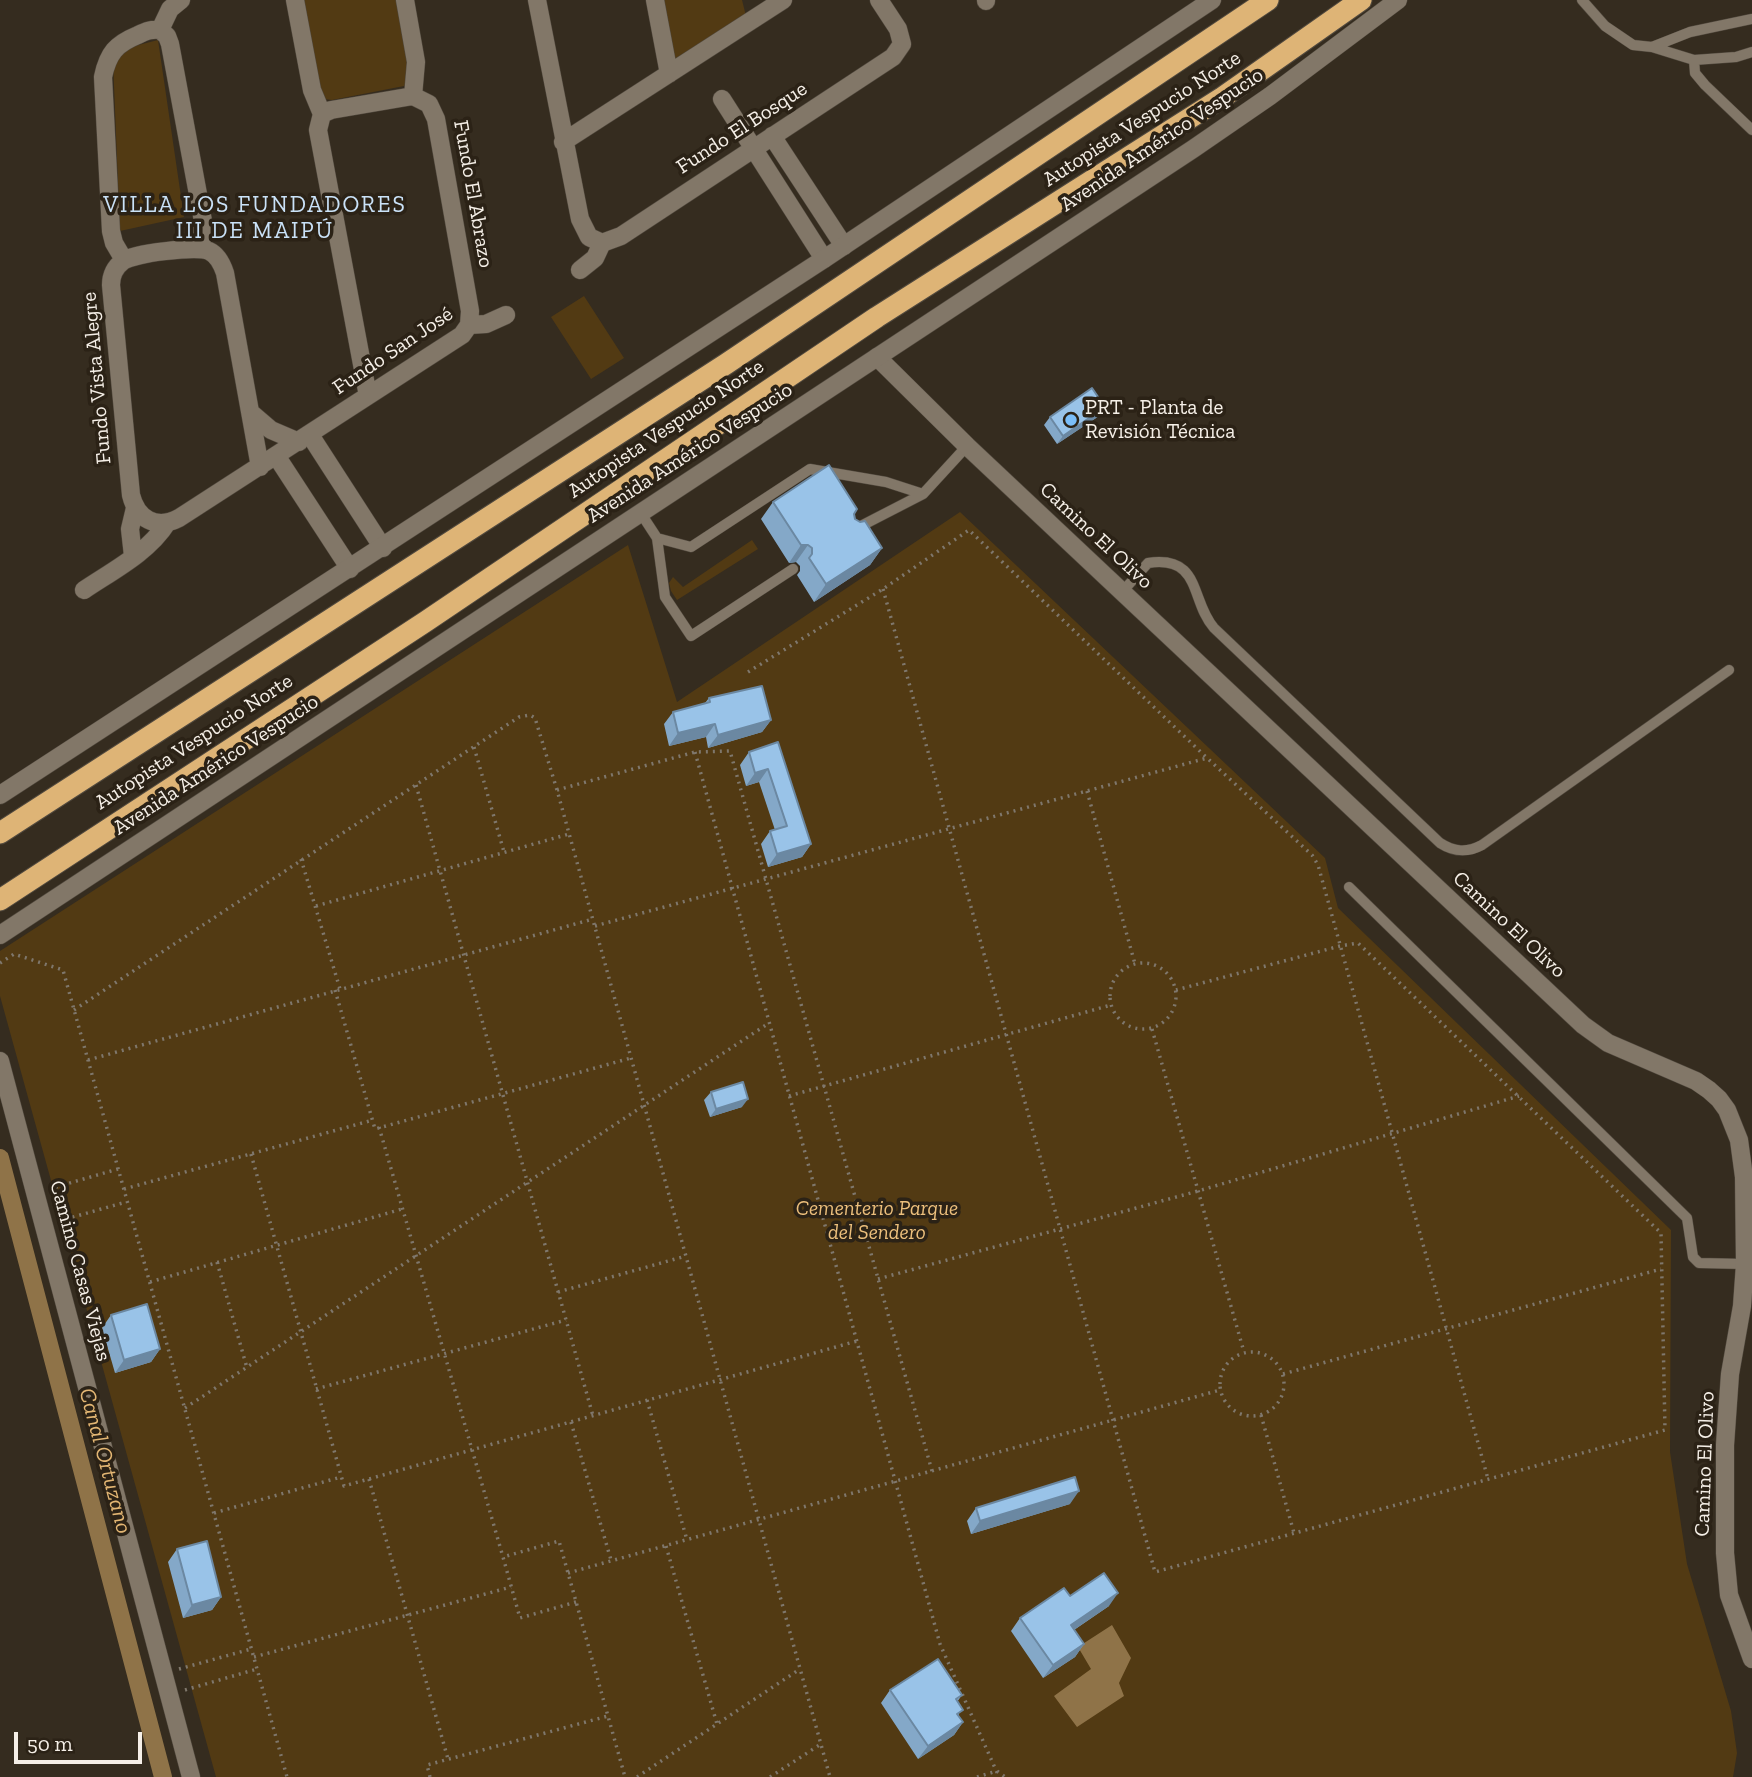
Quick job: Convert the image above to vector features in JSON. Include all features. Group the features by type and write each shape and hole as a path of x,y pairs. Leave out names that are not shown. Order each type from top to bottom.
{"highway":[{"name":"Autopista Vespucio Norte","path":"0,833 726,363 1268,0"},
{"name":"Autopista Vespucio Norte","path":"0,900 425,622 877,317 1223,97 1361,0"}],"street":[{"path":"160,30 170,9 181,0"},
{"path":"295,0 312,90 323,114"},
{"path":"368,396 318,138 319,124 323,114 331,110 413,96 417,69 405,0"},
{"path":"537,0 563,142 582,225 589,237 602,243"},
{"path":"655,0 669,74"},
{"path":"563,142 669,74 756,8 783,0"},
{"name":"Fundo El Bosque","path":"580,270 595,258 602,243 621,236 893,57 902,44 898,29 879,0"},
{"path":"0,795 844,246 1212,0"},
{"name":"Avenida Américo Vespucio","path":"0,935 1215,134 1398,0"},
{"path":"201,249 204,228 169,39 160,30 147,30 114,47 103,77 111,231 124,260 134,256 201,249 214,255 225,273 260,467"},
{"name":"Fundo El Abrazo","path":"413,96 429,104 436,119 470,311 469,325"},
{"path":"722,99 824,259"},
{"path":"772,136 844,246"},
{"path":"786,200 805,187"},
{"name":"Fundo Vista Alegre","path":"124,260 115,270 111,285 131,495 135,508 130,529 133,556"},
{"name":"Fundo San José","path":"83,590 155,540 158,523 179,518 276,457 462,335 469,325 486,324 506,315"},
{"name":"Camino El Olivo","path":"877,357 967,446 1583,1025 1608,1043 1696,1081 1719,1099 1734,1123 1743,1158 1748,1239 1742,1306 1730,1374 1725,1445 1725,1553 1729,1595 1752,1659"},
{"path":"250,412 271,430 304,438 383,548"},
{"path":"276,457 350,569"},
{"path":"135,508 143,519 158,523"},
{"name":"Camino Casas Viejas","path":"0,1061 191,1777"}],"lane":[{"path":"1582,0 1605,26 1633,45 1652,47 1694,60 1735,57 1752,52"},
{"path":"1652,47 1690,32 1752,19"},
{"path":"1694,60 1695,73 1704,85 1752,130"},
{"path":"849,532 923,494 967,446"},
{"path":"657,538 691,547 810,469 886,482 923,494"},
{"path":"640,513 657,538 665,597 691,636 793,569"},
{"path":"1122,592 1148,563 1164,562 1181,569 1195,584 1203,612 1214,628 1440,843 1460,851 1482,845 1730,670"},
{"path":"1349,887 1687,1218 1693,1257 1699,1263 1745,1264"}],"path":[{"path":"748,672 883,589 970,530 1312,855 1318,865 1488,1480"},
{"path":"883,589 1155,1572 1665,1430 1661,1233 1358,943 1176,990"},
{"path":"74,1010 474,747 519,718 530,715 538,725 557,790 830,1777"},
{"path":"474,747 504,852"},
{"path":"557,790 695,752 730,751 932,1471"},
{"path":"695,752 940,1644 999,1777"},
{"path":"595,926 1207,758"},
{"path":"416,785 593,1416"},
{"path":"1087,791 1135,964"},
{"path":"316,906 569,834"},
{"path":"301,859 375,1129 631,1058"},
{"path":"88,1060 593,919"},
{"path":"0,963 13,954 63,970 287,1777"},
{"path":"1135,964 1157,966 1172,980 1176,990 1173,1010 1167,1019 1152,1029 1129,1026 1121,1020 1111,1005 1110,992 1119,973 1135,964"},
{"path":"789,1096 1111,1005"},
{"path":"185,1408 769,1023"},
{"path":"1152,1029 1244,1352"},
{"path":"878,1279 1198,1191 1520,1096"},
{"path":"124,1189 373,1120"},
{"path":"379,1128 520,1618 576,1602"},
{"path":"251,1154 344,1486 857,1341"},
{"path":"35,1193 118,1170"},
{"path":"44,1225 127,1201"},
{"path":"150,1282 402,1209"},
{"path":"558,1292 686,1256"},
{"path":"217,1262 247,1368"},
{"path":"1283,1374 1661,1269"},
{"path":"316,1389 566,1320"},
{"path":"1244,1352 1265,1354 1273,1359 1283,1374 1280,1400 1275,1407 1261,1415 1248,1416 1238,1413 1230,1407 1220,1390 1223,1369 1229,1360 1244,1352"},
{"path":"568,1573 1220,1390"},
{"path":"647,1400 687,1539"},
{"path":"1261,1415 1294,1533"},
{"path":"571,1422 611,1560"},
{"path":"214,1513 341,1477"},
{"path":"369,1479 448,1759"},
{"path":"503,1557 559,1541 625,1777"},
{"path":"666,1546 717,1724"},
{"path":"254,1657 512,1587"},
{"path":"164,1673 251,1649"},
{"path":"169,1694 257,1669"},
{"path":"637,1777 800,1669"},
{"path":"430,1777 427,1765 608,1716"},
{"path":"770,1777 821,1744"},
{"path":"977,1777 996,1771"},
{"path":"996,1771 1005,1777"}],"green space":[{"path":"299,0 398,0 410,65 408,82 404,86 332,100 324,99 319,95"},
{"path":"661,0 742,0 746,16 675,61"},
{"path":"158,40 184,217 120,231 113,61 119,50"},
{"path":"584,296 624,358 591,379 551,317"},
{"name":"Cementerio Parque del Sendero","path":"960,512 1325,858 1338,908 1671,1230 1670,1452 1687,1564 1731,1711 1737,1753 1733,1777 216,1777 0,996 0,951 628,545 677,702"},
{"path":"752,540 758,549 677,600 669,583 673,577 683,587"}],"shaded area":[{"path":"1112,1625 1131,1658 1119,1683 1124,1696 1077,1727 1054,1696 1091,1669 1078,1647"}],"building":[{"name":"PRT - Planta de Revisión Técnica","path":"1092,388 1105,407 1063,436 1050,417"},
{"path":"829,465 857,509 855,519 865,521 882,548 826,584 809,558 812,548 801,545 773,502"},
{"path":"762,686 771,720 718,735 715,724 678,733 673,712 710,702 709,698"},
{"path":"778,742 811,844 777,854 770,831 787,826 768,769 755,773 749,752"},
{"path":"743,1082 748,1099 716,1109 711,1092"},
{"path":"147,1304 160,1349 124,1360 111,1315"},
{"path":"1075,1477 1079,1491 980,1521 976,1508"},
{"path":"207,1541 221,1597 192,1605 177,1549"},
{"path":"1104,1573 1118,1593 1071,1625 1084,1644 1053,1665 1020,1618 1064,1588 1070,1596"},
{"path":"938,1659 962,1695 956,1699 963,1710 957,1714 963,1722 928,1746 890,1690"}],"waterway":[{"name":"Canal Ortuzano","path":"0,1158 163,1777"}],"place":[{"name":"PRT - Planta de Revisión Técnica","path":"1071,420"}],"district":[{"name":"VILLA LOS FUNDADORES III DE MAIPÚ","path":"255,218"}]}
